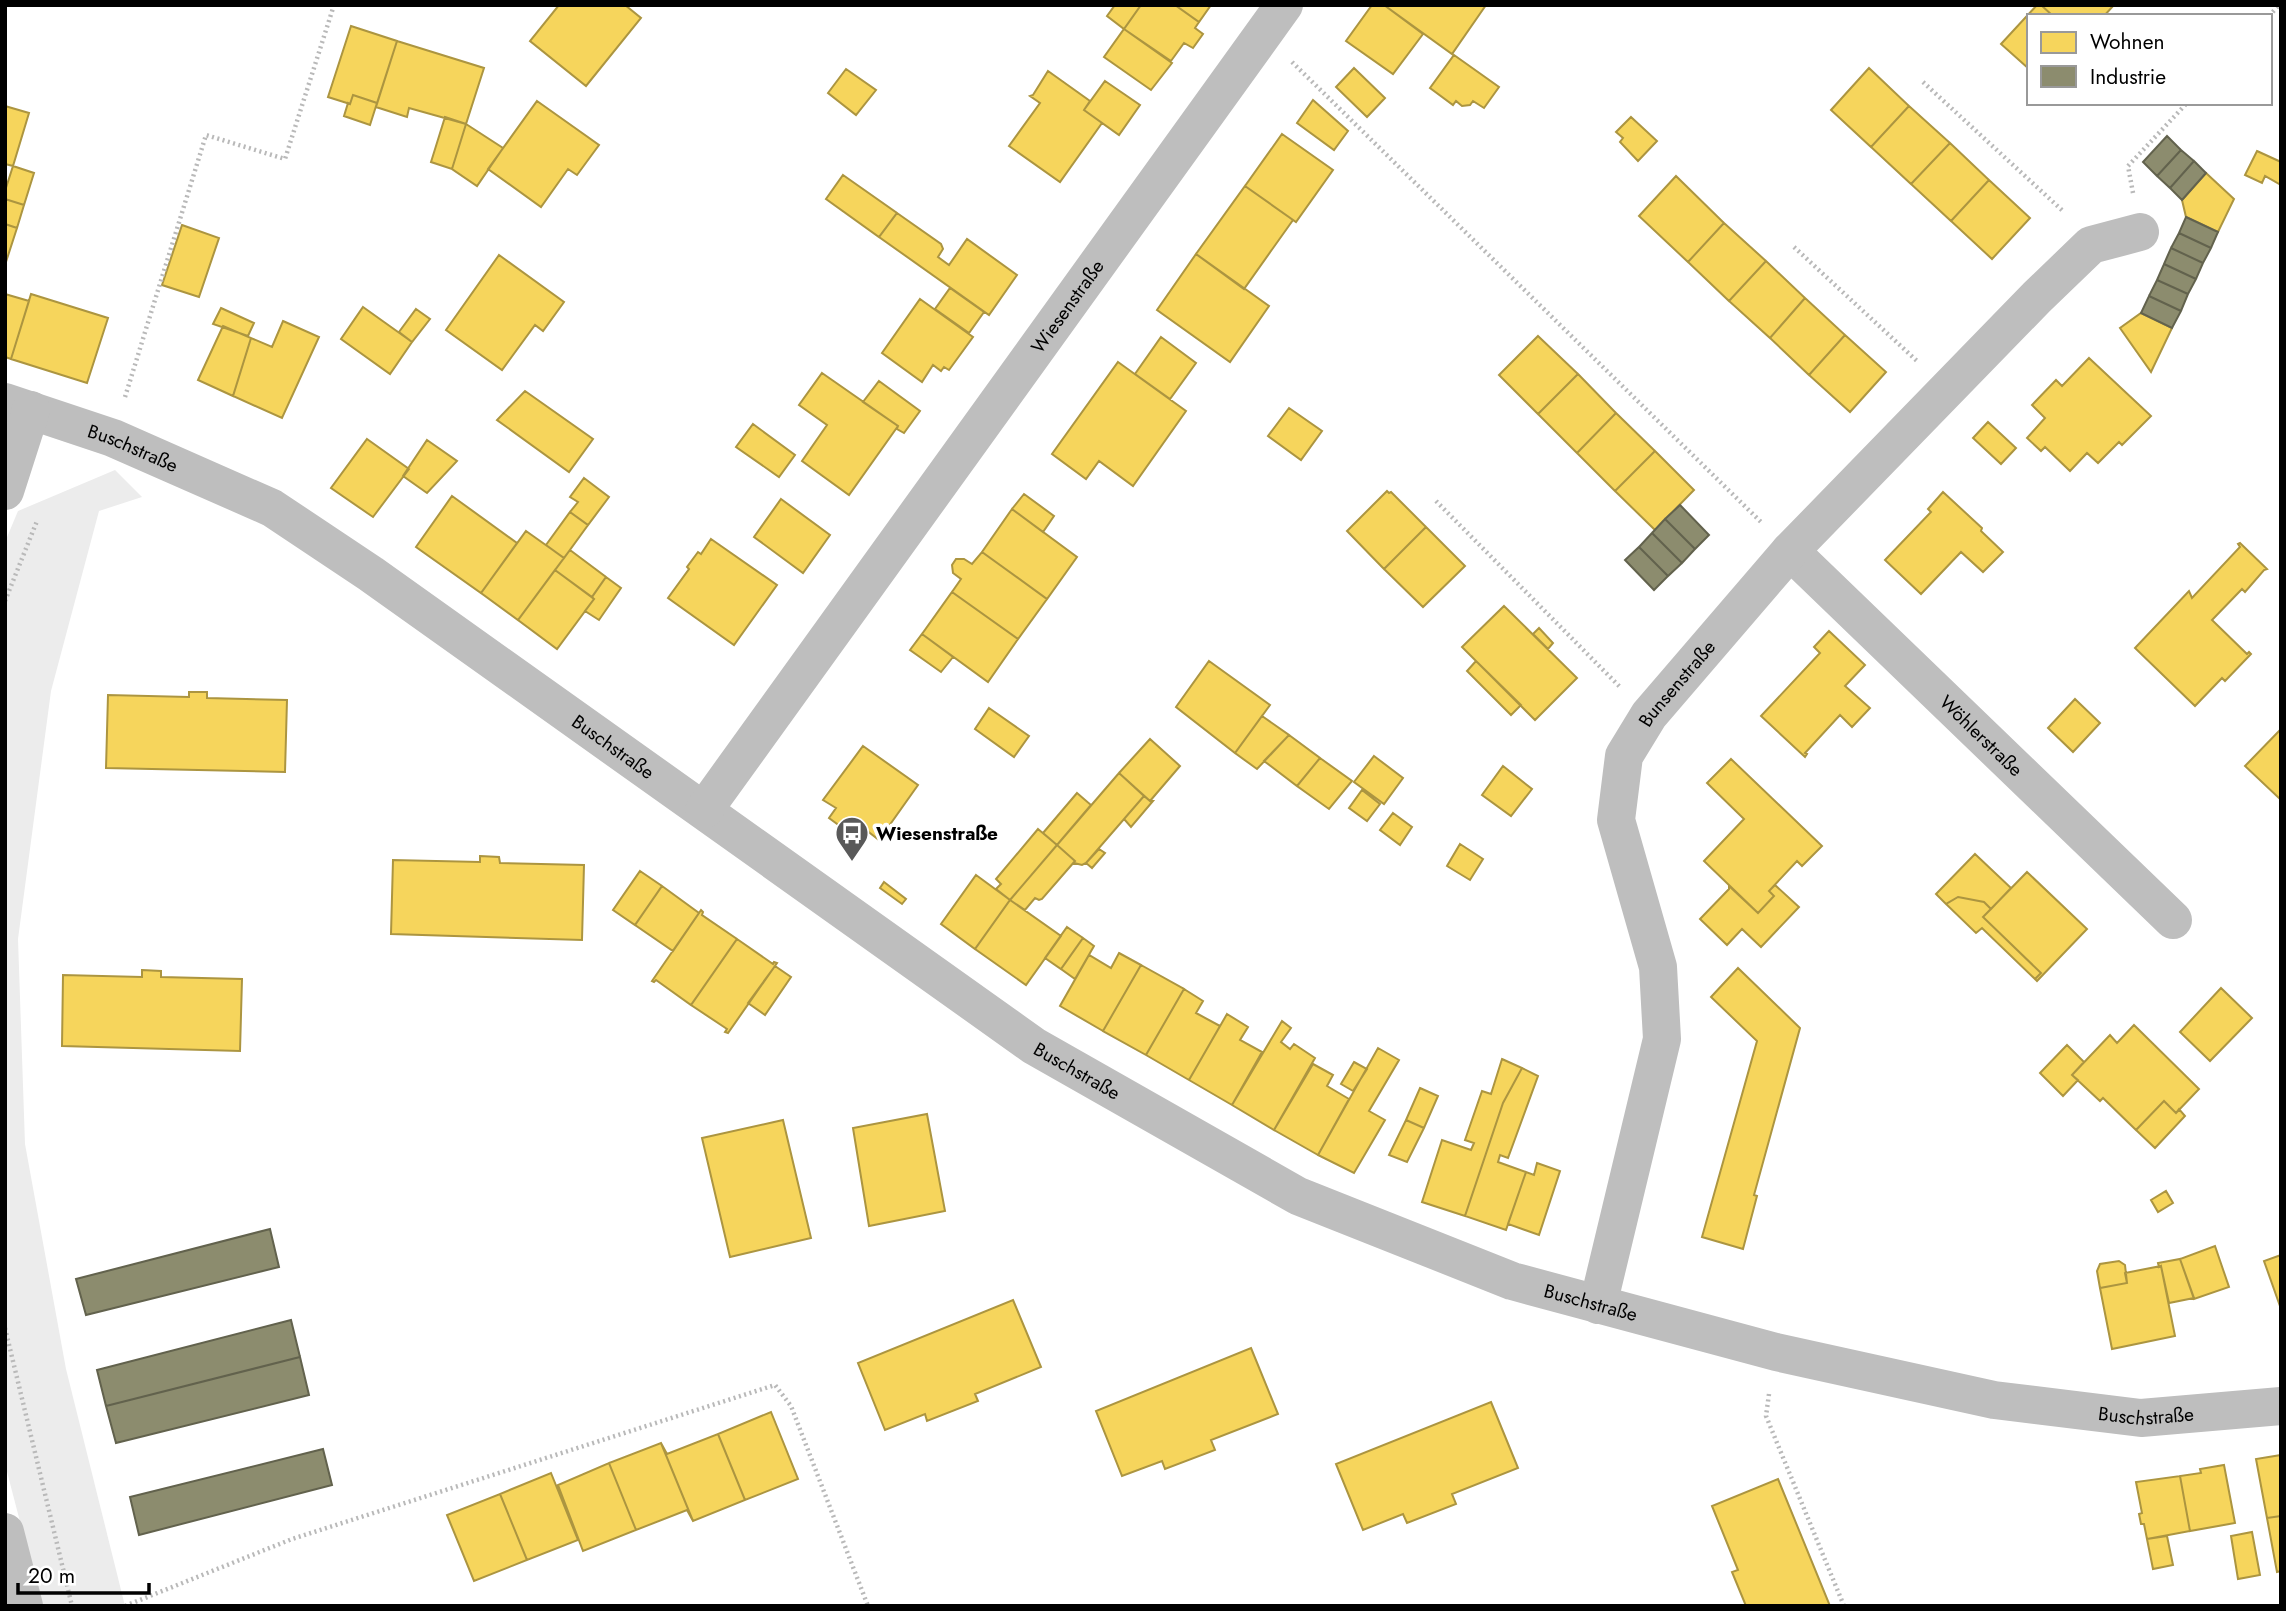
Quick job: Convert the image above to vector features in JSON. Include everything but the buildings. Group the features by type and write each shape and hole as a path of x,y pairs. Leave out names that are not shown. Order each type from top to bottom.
{"street":[{"name":"Wiesenstraße","path":"704,810 1274,20"},
{"path":"2091,245 2140,232"},
{"name":"Bunsenstraße","path":"1598,1306 1662,1039 1658,967 1616,820 1624,757 1649,715 1790,551 2091,245"},
{"name":"Buschstraße","path":"18,406 113,438 272,508 371,573 1034,1046 1298,1196 1511,1281 1776,1352 1994,1400 2141,1418 2281,1406"},
{"path":"5,491 18,406"},
{"name":"Wöhlerstraße","path":"1790,551 2172,920"},
{"path":"5,1532 24,1606"}],"path":[{"path":"113,438 206,135 285,159 334,5"},
{"path":"1274,20 1790,551"},
{"path":"1923,82 2070,217 2091,245"},
{"path":"2140,232 2128,166 2185,105"},
{"path":"1794,247 1948,389"},
{"path":"1436,501 1649,715"},
{"path":"5,1328 72,1606"},
{"path":"1776,1352 1766,1416 1844,1606"},
{"path":"125,1606 292,1539 775,1385 791,1406 868,1606"}],"shaded area":[{"path":"115,470 142,497 99,511 51,691 18,939 25,1144 66,1369 125,1606 42,1606 5,1464 5,542 18,511"}],"place":[{"name":"Wiesenstraße","path":"852,863"}]}
